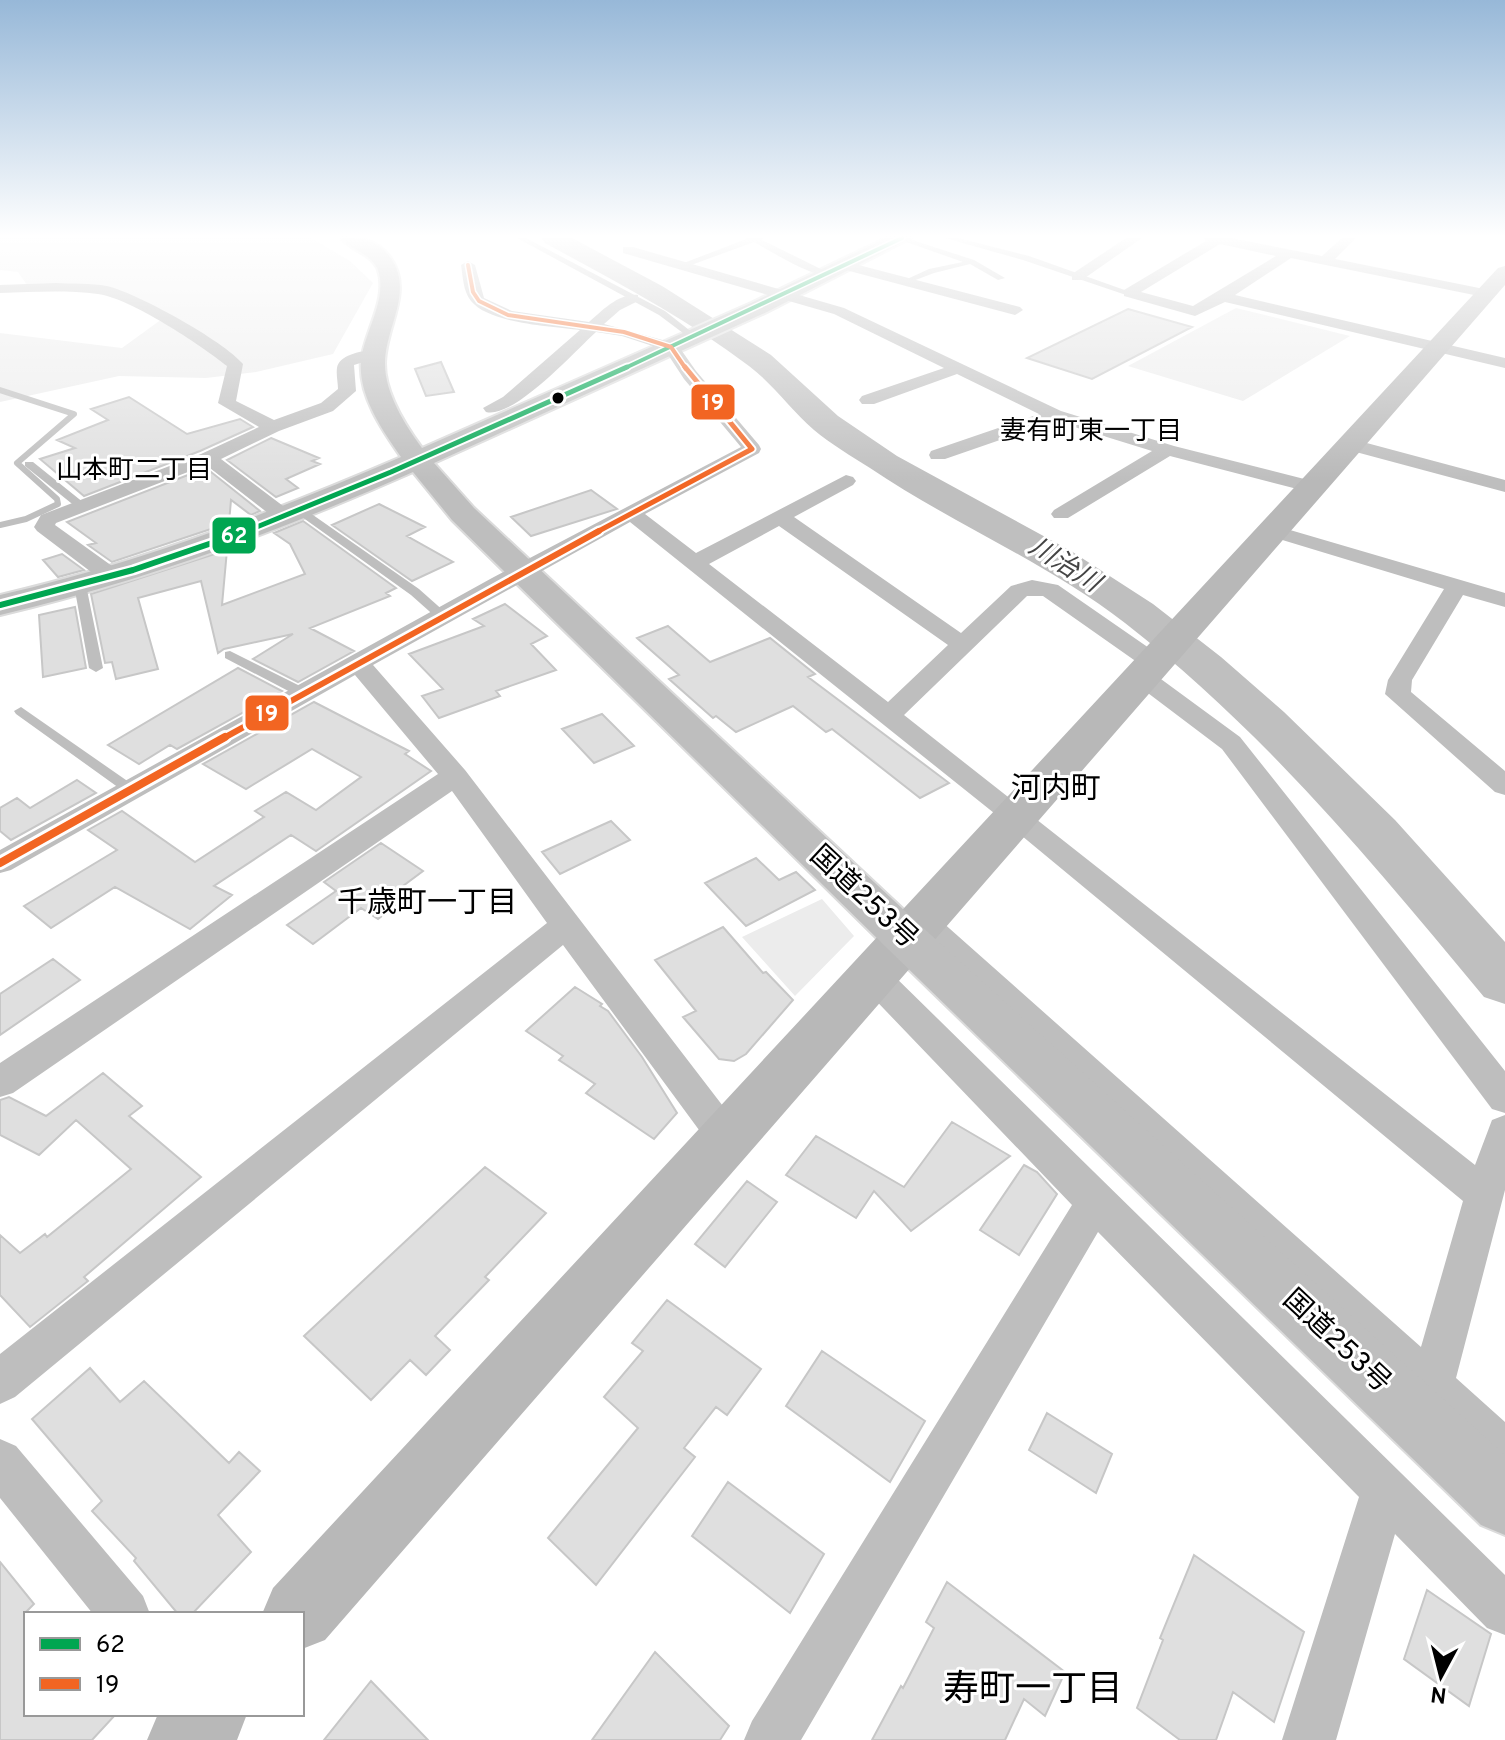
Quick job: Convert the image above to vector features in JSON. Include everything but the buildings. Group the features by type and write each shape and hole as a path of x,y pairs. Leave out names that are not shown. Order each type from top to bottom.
{"highway":[{"name":"国道253号","path":"384,319 373,354 374,375 383,399 416,461 463,514 900,945 1427,1405 1505,1501"},
{"path":"0,605 170,558 291,513 416,461 733,319"}],"street":[{"path":"167,319 208,343 235,364 237,375 229,387 227,403 273,427"},
{"path":"0,863 521,572 752,449 690,375 683,342 519,319"},
{"path":"492,408 509,401 601,319"},
{"path":"856,319 1055,415 1167,450 1309,486"},
{"path":"1317,319 1505,363"},
{"path":"301,1612 1461,319"},
{"path":"111,576 44,527 48,519 208,458 273,427 327,407 341,399 347,391 345,366 348,362 373,354"},
{"path":"868,400 956,369"},
{"path":"938,455 1055,415"},
{"path":"1348,444 1505,486"},
{"path":"1061,514 1167,450"},
{"path":"208,458 291,513"},
{"path":"694,563 846,481"},
{"path":"633,515 1014,814 1484,1195"},
{"path":"780,517 963,645"},
{"path":"1273,531 1505,600"},
{"path":"1457,586 1400,680 1398,694 1505,786"},
{"path":"888,716 1019,591 1032,587 1050,590 1151,665 1231,743 1505,1098"},
{"path":"358,663 455,776 726,1138"},
{"path":"0,1082 455,776"},
{"path":"0,1382 566,925"},
{"path":"900,945 1095,1202 1505,1610"},
{"path":"1505,1131 1484,1195 1427,1405 1505,1452"},
{"path":"771,1740 1095,1202"},
{"path":"0,1462 123,1612"},
{"path":"1309,1740 1385,1490"}],"lane":[{"path":"666,319 683,342"},
{"path":"29,464 80,505"},
{"path":"291,513 415,592 442,616"},
{"path":"80,585 96,668"},
{"path":"230,655 303,693"},
{"path":"21,711 131,790"}],"shaded area":[{"path":"162,319 353,319 333,354 256,372 206,378 119,376 0,402 0,333 122,348"},
{"path":"1215,319 1282,319 1350,336 1243,401 1128,366"},
{"path":"822,899 854,936 795,996 742,937"}],"waterway":[{"name":"川治川","path":"696,319 761,361 826,423 885,463 1057,559 1138,613 1205,666 1267,722 1377,833 1505,981"},
{"path":"0,390 74,414 17,463 57,499 58,504 26,519 0,525"}],"transit line":[{"name":"19","path":"0,863 500,583 752,449 690,375 671,347 624,332 537,319"},
{"name":"62","path":"0,605 133,570 263,524 454,444 734,319"}],"district":[{"name":"妻有町東一丁目","path":"1091,432"},
{"name":"山本町二丁目","path":"134,471"},
{"name":"河内町","path":"1056,790"},
{"name":"千歳町一丁目","path":"427,904"},
{"name":"寿町一丁目","path":"1033,1691"}]}
